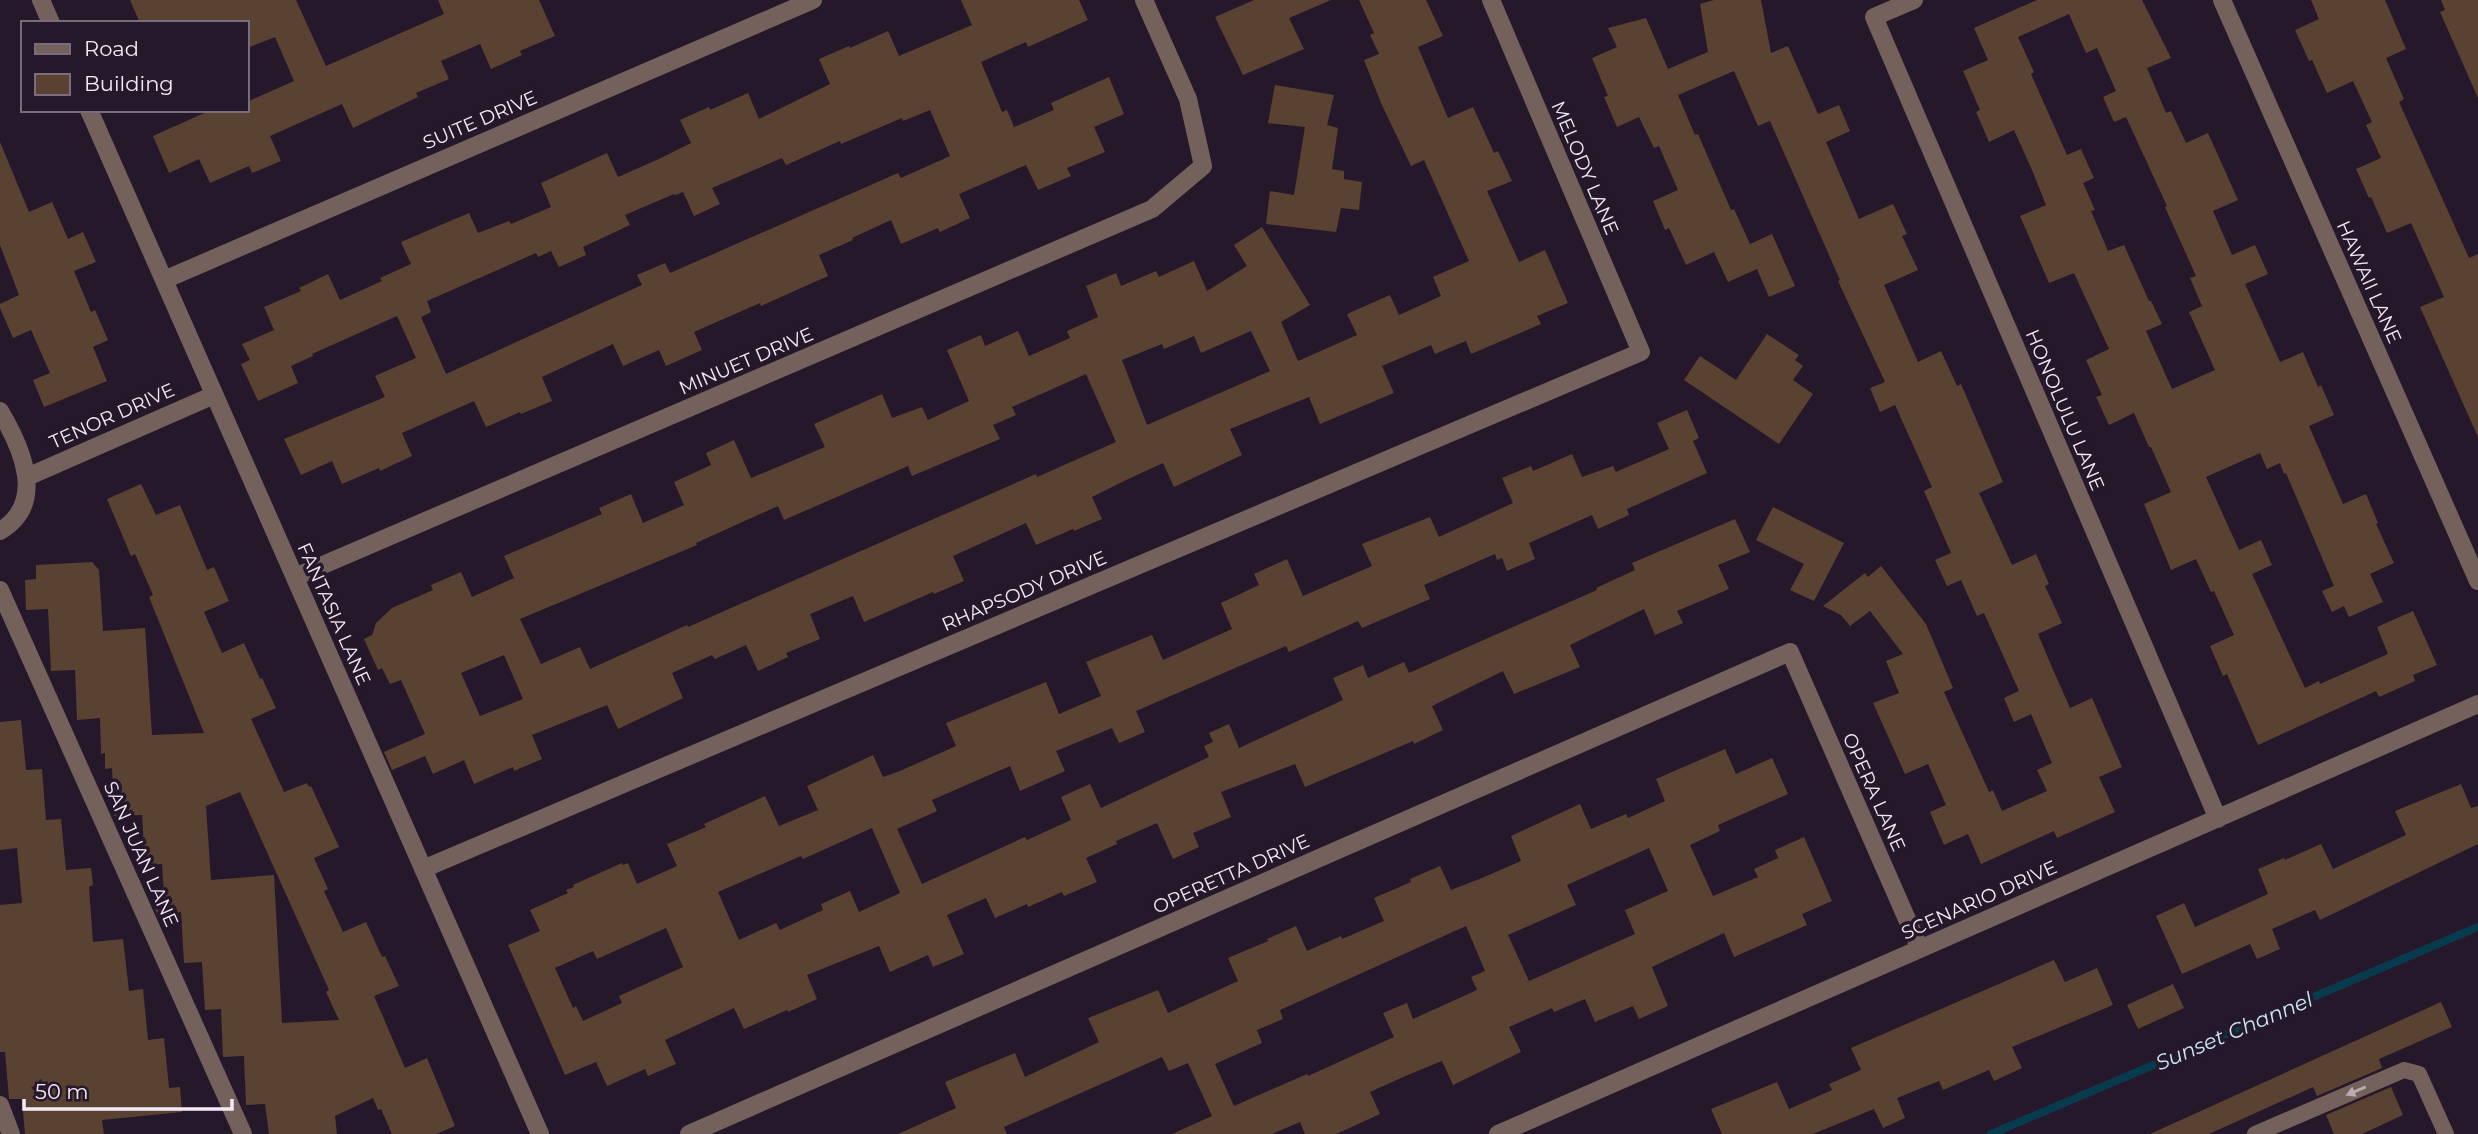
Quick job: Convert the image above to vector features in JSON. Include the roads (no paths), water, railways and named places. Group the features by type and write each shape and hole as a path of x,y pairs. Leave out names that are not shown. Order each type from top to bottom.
{"street":[{"path":"41,0 50,21"},
{"name":"SUITE DRIVE","path":"164,279 813,0"},
{"name":"MINUET DRIVE","path":"295,577 1152,209 1203,166 1188,99 1144,0"},
{"name":"MELODY LANE","path":"1492,0 1641,352"},
{"name":"HONOLULU LANE","path":"1914,0 1874,18 2218,819"},
{"name":"HAWAII LANE","path":"2222,0 2478,581"},
{"name":"FANTASIA LANE","path":"90,112 540,1134"},
{"name":"RHAPSODY DRIVE","path":"423,869 1641,352"},
{"name":"TENOR DRIVE","path":"27,477 214,395"},
{"path":"0,531 12,524 23,509 28,482 4,418"},
{"name":"SAN JUAN LANE","path":"0,590 243,1134"},
{"name":"OPERA LANE","path":"1790,652 1920,949"},
{"name":"OPERETTA DRIVE","path":"689,1134 1790,652"},
{"name":"SCENARIO DRIVE","path":"1497,1134 2478,704"},
{"path":"0,1105 11,1134"}],"lane":[{"path":"2255,1134 2404,1070 2419,1074 2446,1134"}],"waterway":[{"name":"Sunset Channel","path":"1991,1134 2478,927"}]}
